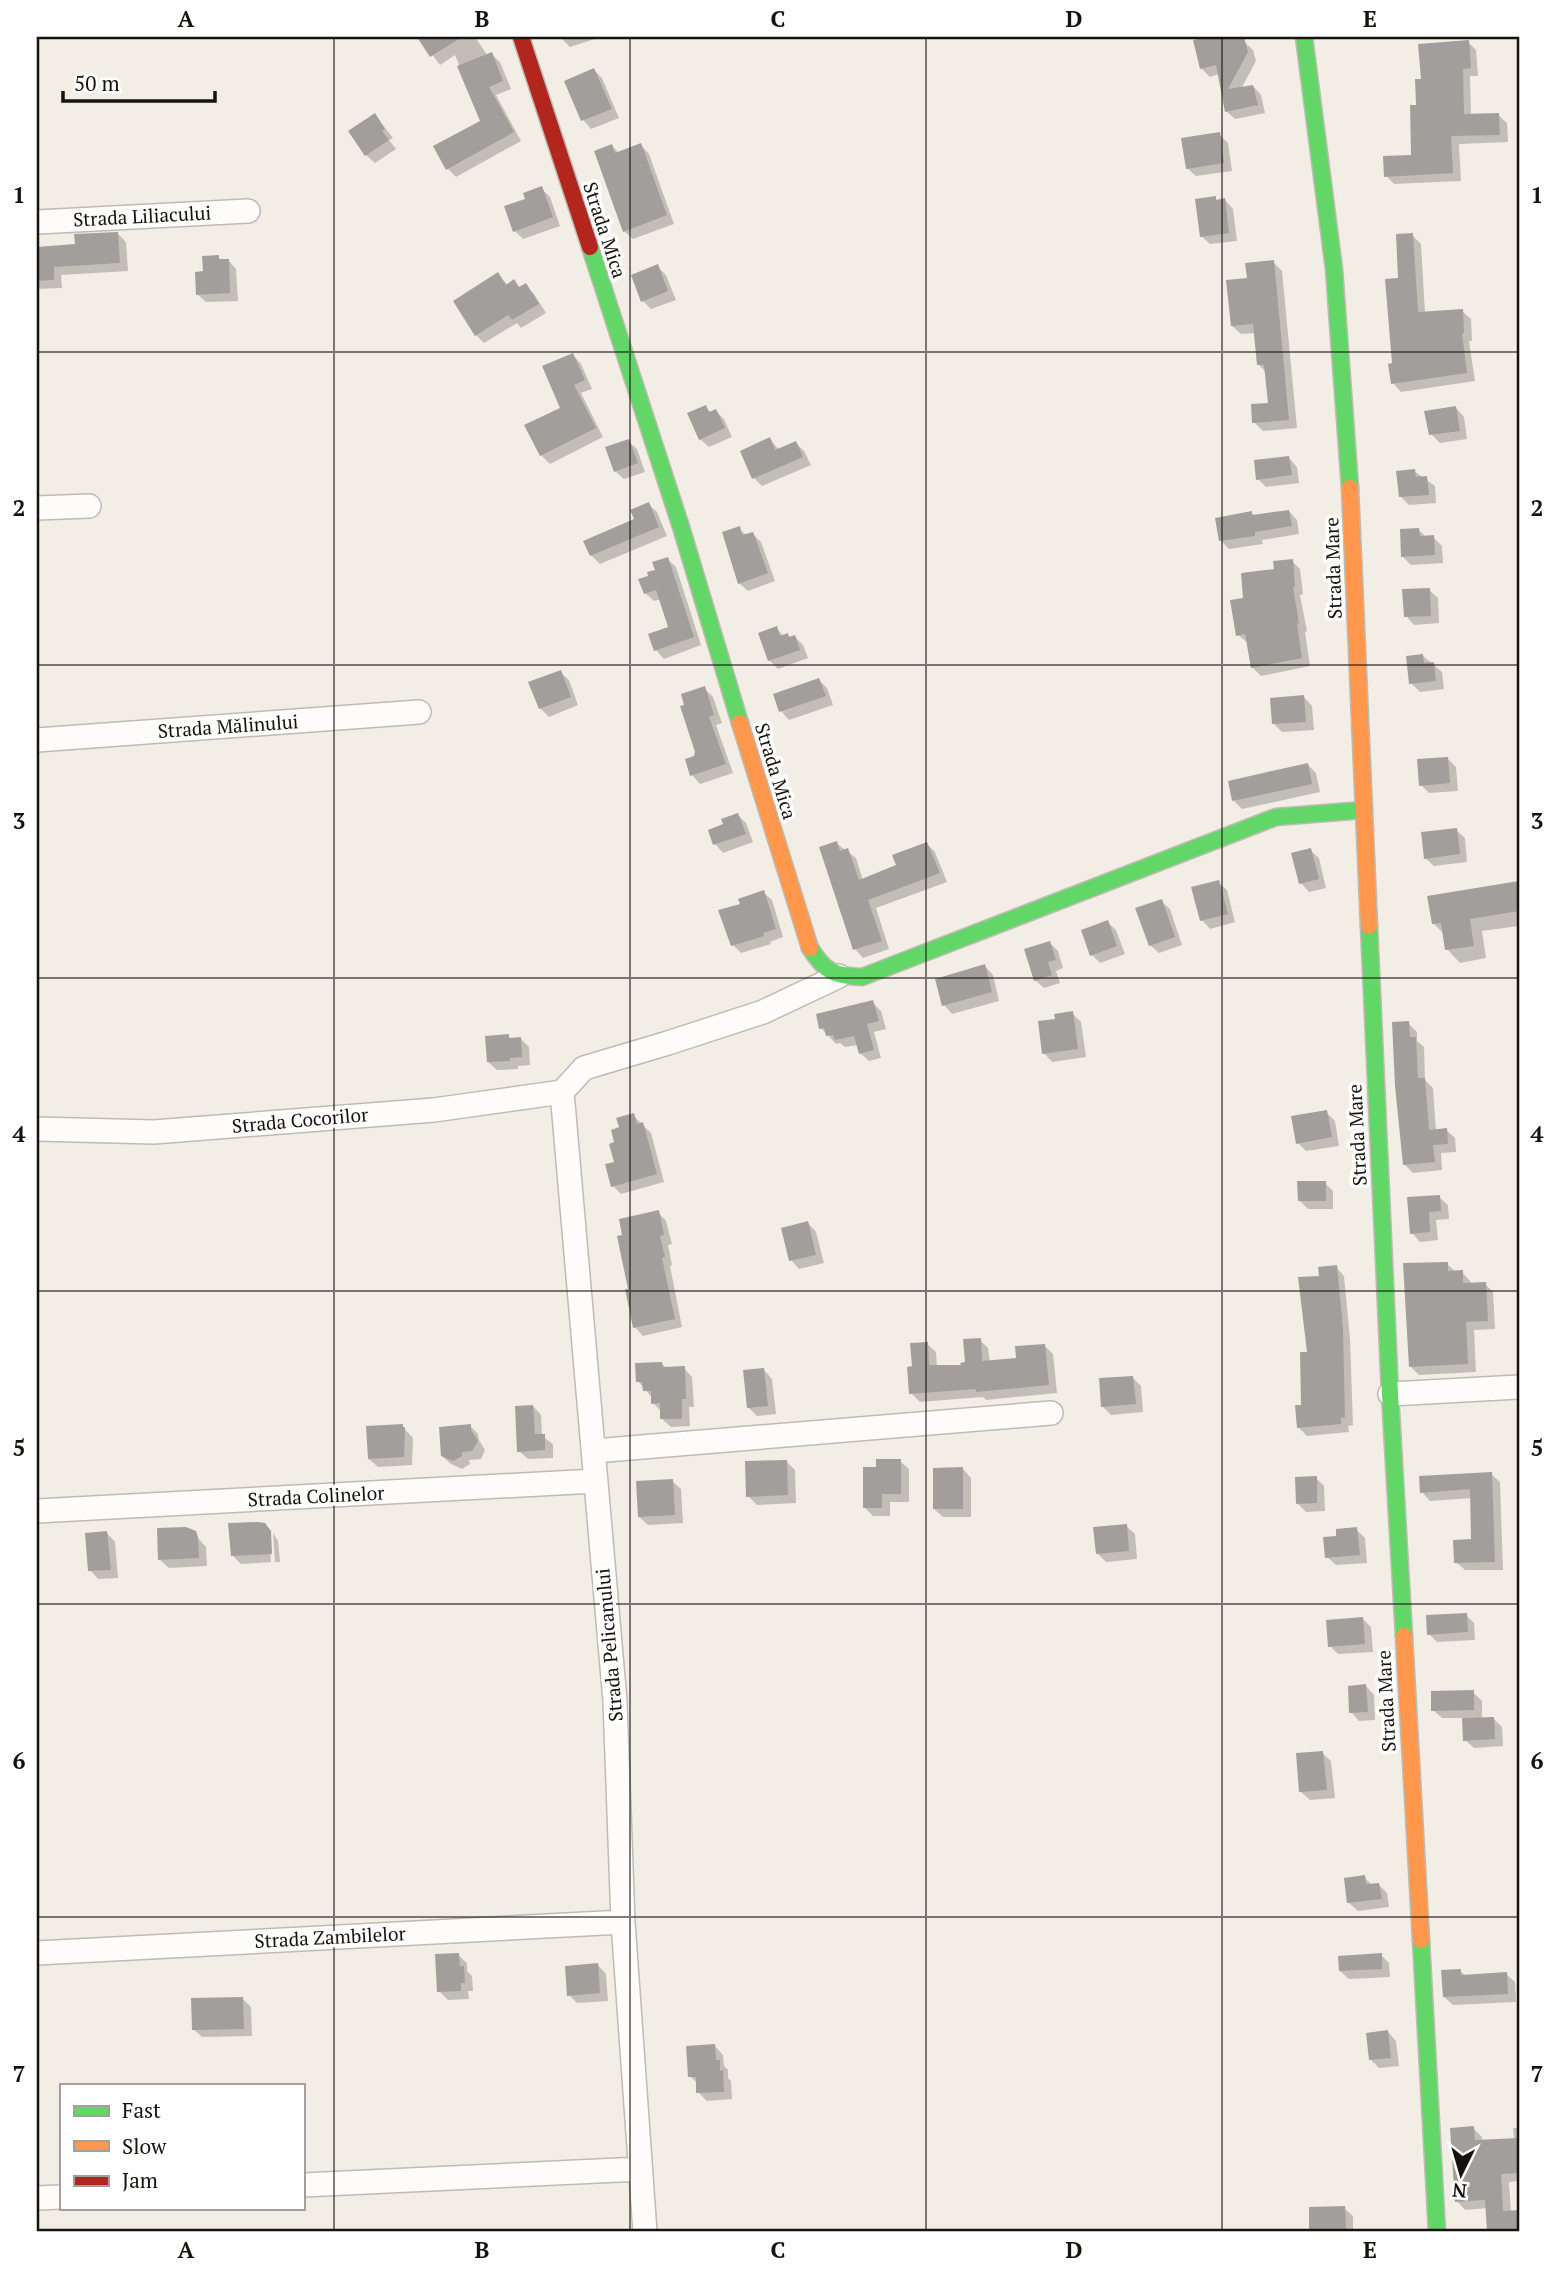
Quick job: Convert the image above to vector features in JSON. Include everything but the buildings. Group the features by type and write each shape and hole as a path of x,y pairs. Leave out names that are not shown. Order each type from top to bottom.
{"street":[{"name":"Strada Mica","path":"521,37 681,527 807,944 821,966 839,976"},
{"name":"Strada Mare","path":"1304,37 1334,269 1348,440 1390,1394 1437,2232"},
{"name":"Strada Liliacului","path":"37,222 248,211"},
{"path":"37,508 89,506"},
{"name":"Strada Mălinului","path":"37,740 419,712"},
{"path":"562,1092 584,1068 763,1012 839,976 862,977 1276,817 1364,810"},
{"name":"Strada Cocorilor","path":"37,1129 153,1132 434,1110 562,1092"},
{"name":"Strada Pelicanului","path":"562,1092 615,1701 624,1922 645,2232"},
{"path":"1390,1394 1519,1387"},
{"path":"594,1451 1051,1413"},
{"name":"Strada Colinelor","path":"37,1511 595,1481"},
{"name":"Strada Zambilelor","path":"37,1953 624,1922"},
{"path":"304,2185 640,2169"},
{"path":"37,2198 60,2197"}],"traffic: fast":[{"path":"1304,37 1334,269 1350,488"},
{"path":"590,247 681,527 740,723"},
{"path":"810,948 831,971 862,977 1276,817 1364,810"},
{"path":"1369,926 1404,1636"},
{"path":"1421,1940 1437,2232"}],"traffic: slow":[{"path":"1350,488 1369,926"},
{"path":"740,723 810,948"},
{"path":"1404,1636 1421,1940"}],"traffic: jam":[{"path":"521,37 590,247"}]}
